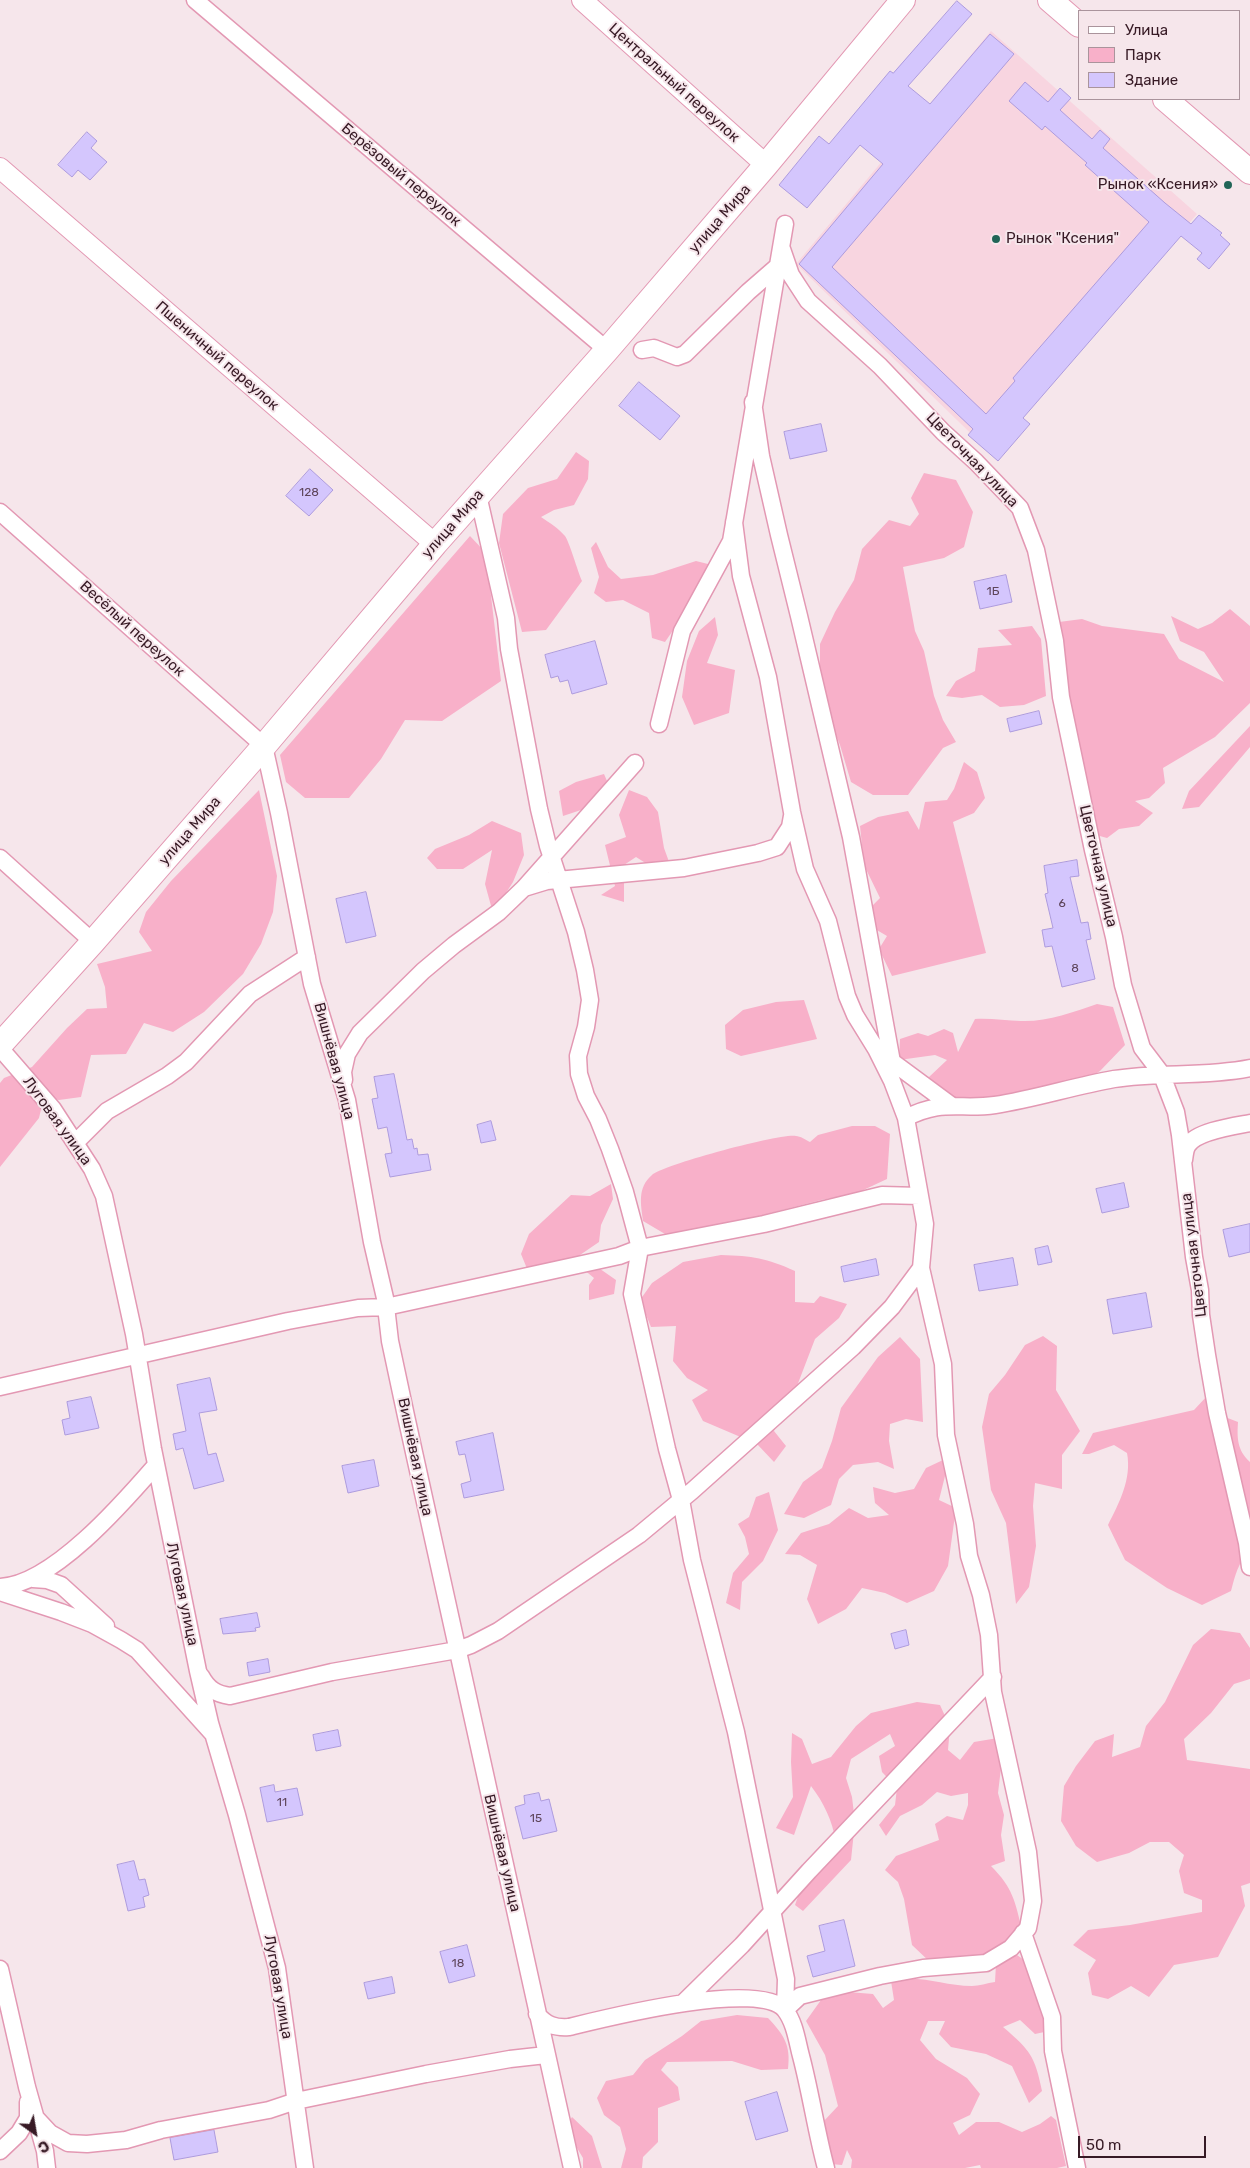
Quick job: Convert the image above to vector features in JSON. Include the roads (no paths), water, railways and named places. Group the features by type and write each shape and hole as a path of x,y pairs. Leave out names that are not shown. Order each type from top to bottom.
{"main road":[{"name":"улица Мира","path":"0,1046 264,746 435,544 607,350 766,165 903,0"},
{"path":"1050,0 1078,23"},
{"path":"1166,100 1250,172"}],"street":[{"name":"Берёзовый переулок","path":"195,0 607,350"},
{"name":"Центральный переулок","path":"582,0 766,165"},
{"name":"Пшеничный переулок","path":"0,168 435,544"},
{"path":"659,724 682,631 731,541 753,402 785,224"},
{"name":"Цветочная улица","path":"782,248 791,275 808,301 880,366 1020,508 1038,559 1055,641 1063,706 1128,1008 1142,1048 1162,1076 1176,1112 1184,1162 1207,1355 1217,1413 1247,1543 1250,1568"},
{"path":"642,350 654,348 676,356 685,354 748,292 779,265"},
{"path":"753,402 761,456 851,837 892,1062"},
{"path":"478,495 506,618 509,649 539,809 551,856 576,932 590,1000 586,1027 578,1056 579,1074 586,1096 598,1119 619,1175 640,1248 632,1294 667,1449 681,1500 699,1589 736,1732 786,1979 784,2010"},
{"name":"Весёлый переулок","path":"0,512 264,746"},
{"path":"734,522 741,576 768,677 792,812 805,869 828,921 847,996 855,1015 876,1049 900,1099 906,1118 925,1224 921,1268 943,1364 946,1435 965,1524 969,1556 981,1595 988,1635 993,1692 1028,1852 1033,1900 1028,1928 1011,1948 986,1963 923,1968 880,1976 800,1996 784,2010"},
{"name":"Вишнёвая улица","path":"264,746 307,958 332,1053 347,1100 372,1242 386,1307 390,1341 457,1650 505,1858 546,2055 562,2115 572,2168"},
{"path":"347,1100 343,1072 347,1054 360,1033 423,972 454,945 499,912 524,888 635,763"},
{"path":"524,888 547,880 684,868 758,853 777,847 790,827 792,812"},
{"path":"0,858 93,942"},
{"path":"76,1142 107,1111 167,1076 186,1062 250,994 307,958"},
{"name":"Луговая улица","path":"0,1046 53,1109 76,1142 104,1196 138,1354 156,1465 198,1671 213,1735 237,1815 277,1968 306,2168"},
{"path":"876,1049 952,1106"},
{"path":"906,1118 938,1106 986,1106 1115,1079 1207,1074 1250,1068"},
{"path":"1184,1162 1188,1144 1194,1139 1206,1133 1250,1123"},
{"path":"0,1387 288,1321 358,1308 386,1307 619,1256 640,1248 764,1224 882,1195 920,1196"},
{"path":"198,1671 205,1685 217,1694 230,1696 332,1672 457,1650 471,1645 498,1630 639,1535 681,1500 853,1347 892,1307 921,1268"},
{"path":"0,1587 33,1579 50,1569 125,1500 156,1465"},
{"path":"33,1579 47,1580 61,1585 121,1640"},
{"path":"0,1592 92,1624 137,1650 213,1735"},
{"path":"684,2002 742,1945 993,1677"},
{"path":"1023,1933 1052,2017 1053,2051 1077,2168"},
{"path":"0,1969 48,2168"},
{"path":"537,2014 557,2028 684,2002 766,1999 777,2004 784,2010 795,2031 812,2097 817,2134 826,2168"},
{"path":"36,2118 50,2133 68,2143 87,2144 126,2140 162,2130 269,2110 296,2101 510,2059 546,2055"},
{"path":"0,2151 19,2133 28,2118 27,2087"}],"place":[{"name":"Рынок «Ксения»","path":"1228,185"},
{"name":"Рынок \"Ксения\"","path":"996,239"}]}
